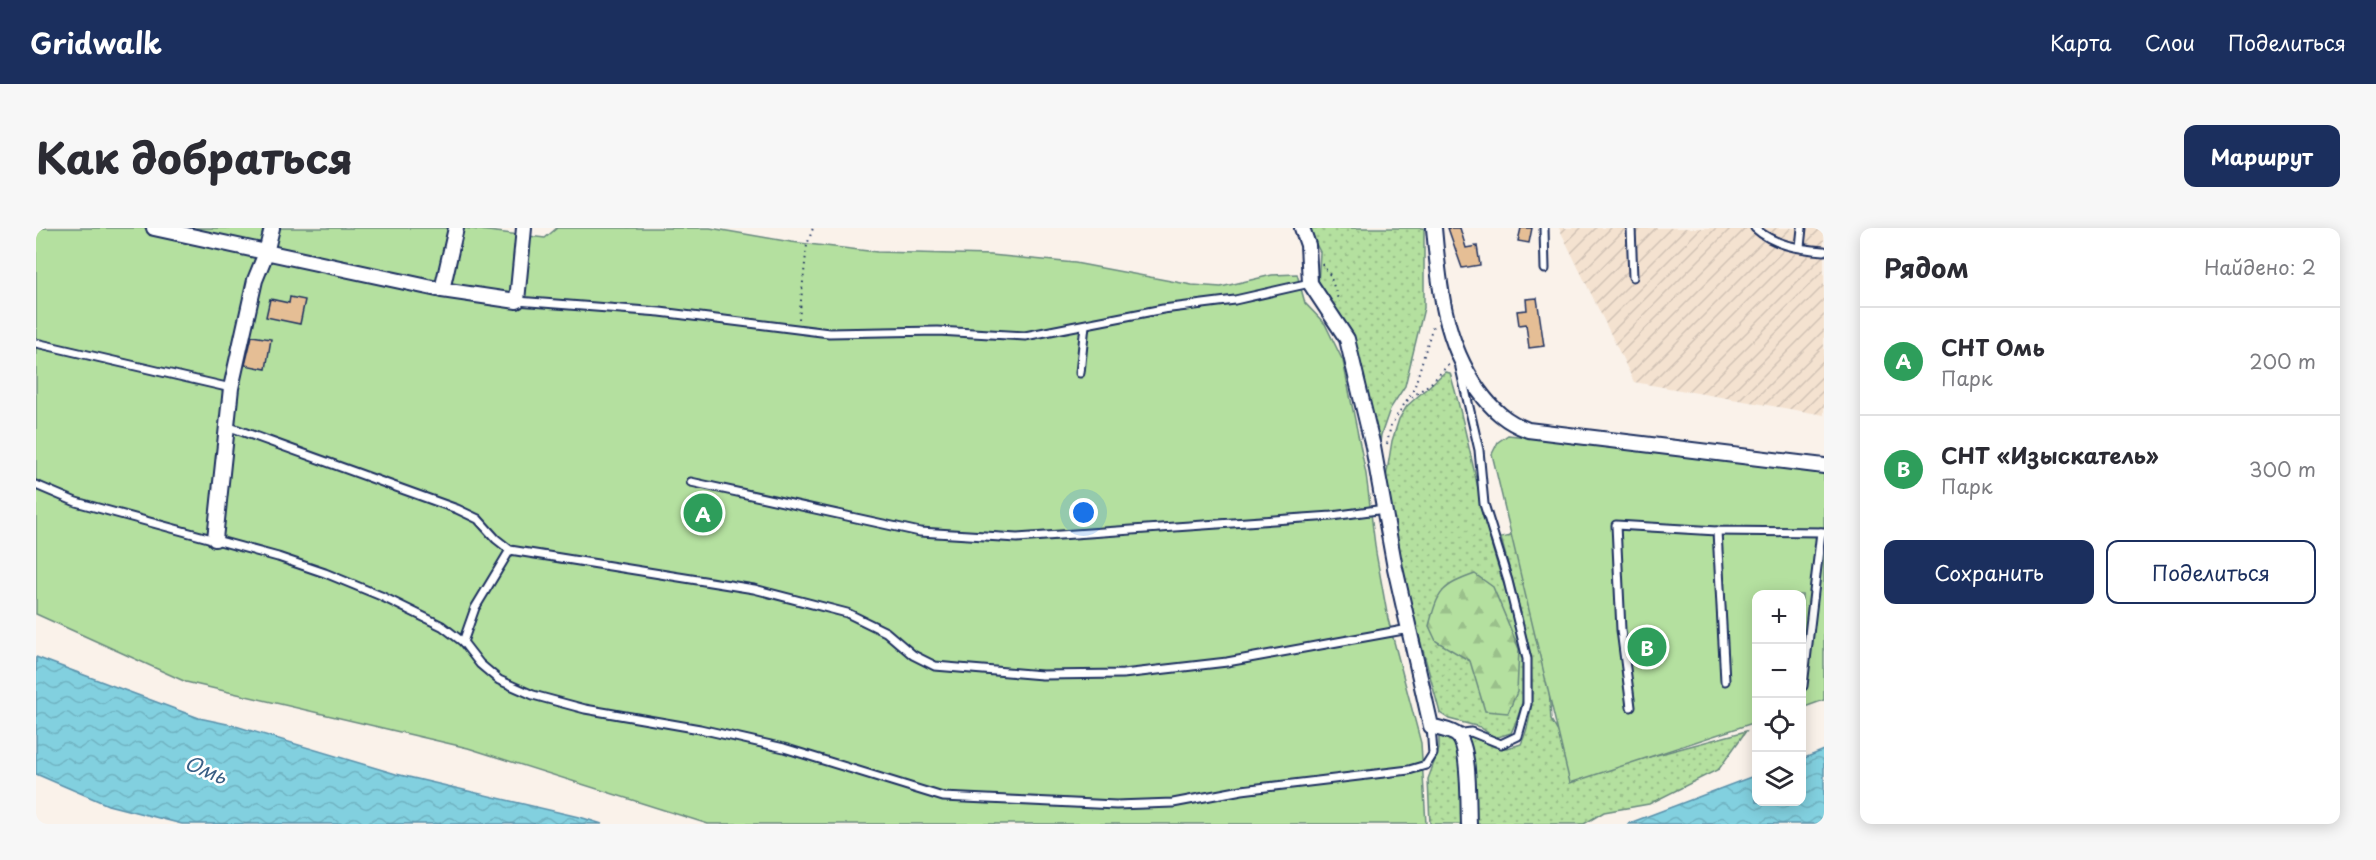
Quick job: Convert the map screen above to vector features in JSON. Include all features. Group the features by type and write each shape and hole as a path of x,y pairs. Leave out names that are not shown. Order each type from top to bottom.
{"street":[{"path":"154,228 442,290 517,301 524,228"},
{"path":"215,539 231,388 255,280 266,253 272,228"},
{"path":"442,290 456,228"},
{"path":"1302,228 1308,245 1310,284 1347,339 1374,447 1409,629 1431,726 1456,734 1461,740 1469,790 1469,824"},
{"path":"1434,228 1444,309 1457,354 1470,378 1498,415 1512,424 1528,430 1824,466"}],"lane":[{"path":"1544,228 1545,269"},
{"path":"1631,228 1633,277"},
{"path":"1755,228 1765,237 1778,243 1824,251"},
{"path":"1800,247 1802,228"},
{"path":"517,301 660,312 794,329 798,327 829,333 938,331 1025,336 1163,309 1235,300 1310,284"},
{"path":"1080,373 1085,325"},
{"path":"36,343 231,388"},
{"path":"1456,734 1471,732 1501,744 1518,736 1527,704 1527,659 1508,582 1484,504 1479,450 1457,354"},
{"path":"227,426 457,509 478,519 496,539 510,550 766,592 847,613 886,632 913,655 935,666 1042,675 1123,674 1227,662 1409,629"},
{"path":"691,482 921,532 1017,538 1321,517 1385,509"},
{"path":"36,485 76,502 278,557 334,576 442,626 463,642 480,664 499,680 533,695 585,709 700,729 784,748 943,797 1116,805 1173,803 1242,790 1409,770 1426,765 1433,754 1431,726"},
{"path":"1631,707 1621,630 1616,525 1717,531 1822,532 1806,662"},
{"path":"1717,531 1725,681"},
{"path":"463,642 476,608 510,550"}],"path":[{"path":"798,327 803,267 813,228"},
{"path":"1308,245 1330,275 1341,309"},
{"path":"1386,445 1391,425 1414,389 1435,321"},
{"path":"1406,402 1432,382 1457,354"}],"shaded area":[{"path":"1559,228 1824,228 1824,415 1634,382"}],"green space":[{"path":"36,228 463,228 545,238 557,228 710,228 791,242 877,252 991,255 1075,263 1192,285 1221,287 1272,275 1297,274 1305,303 1325,324 1343,361 1366,474 1376,553 1388,619 1421,743 1426,824 708,824 468,748 186,682 36,614"},
{"path":"1308,228 1424,228 1424,308 1405,386 1390,409 1381,435 1378,458 1367,407 1318,286 1320,252"},
{"path":"1445,372 1450,373 1456,394 1491,543 1516,623 1523,655 1525,687 1520,711 1511,733 1495,738 1480,727 1449,719 1440,713 1411,606 1388,507 1386,478 1392,441 1399,419 1407,406"},
{"path":"1508,435 1824,469 1824,700 1806,707 1806,590 1752,590 1752,723 1570,783 1492,454 1498,442"},
{"path":"1515,535 1548,671 1551,720 1575,761 1586,774 1746,731 1719,769 1649,804 1604,812 1584,824 1430,824 1428,779 1439,749 1439,735 1464,735 1497,748 1511,747 1521,744 1529,721 1532,696 1527,642 1501,538"},
{"path":"1475,574 1493,587 1519,649 1517,692 1508,713 1485,711 1470,661 1436,641 1429,626 1435,605 1443,591 1455,582"}],"water":[{"name":"Омь","path":"36,657 199,718 232,725 396,774 602,824 182,824 108,805 36,774"},
{"path":"1824,750 1824,824 1627,824 1752,777 1752,806 1806,806 1806,757"}],"building":[{"path":"1448,228 1460,228 1466,248 1477,246 1480,265 1462,268"},
{"path":"1521,228 1532,228 1529,243 1518,241"},
{"path":"290,297 305,300 300,324 266,317 270,299 289,303"},
{"path":"1537,298 1544,346 1529,348 1526,324 1519,325 1517,311 1527,310 1526,299"},
{"path":"252,336 271,339 266,369 245,365"}],"place":[{"name":"СНТ Омь","path":"703,513"},
{"name":"СНТ «Изыскатель»","path":"1647,647"}]}
